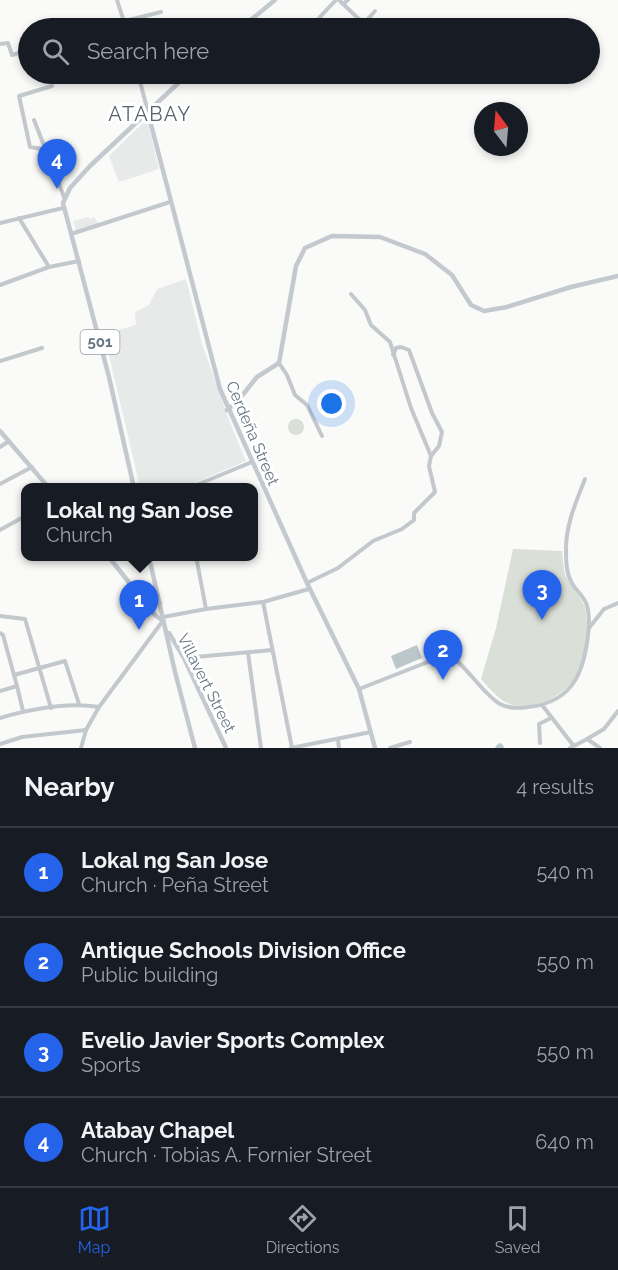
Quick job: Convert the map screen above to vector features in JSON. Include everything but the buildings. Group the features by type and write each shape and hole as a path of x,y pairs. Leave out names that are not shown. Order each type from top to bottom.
{"main road":[{"path":"253,18 275,0"},
{"path":"64,197 90,166 178,84"},
{"name":"Cerdeña Street","path":"148,113 227,410 309,589 359,689 375,748"},
{"name":"501","path":"64,197 63,208 109,377 133,483"},
{"path":"227,410 237,402 257,377 279,363 296,266 305,248 332,236 380,237 425,254 452,275 471,305 484,311 507,307 571,287 618,276"},
{"path":"0,431 45,483"},
{"path":"112,561 155,615 162,619 175,672"},
{"path":"150,561 162,619 195,748"},
{"path":"145,600 159,602"},
{"name":"Villavert Street","path":"166,628 184,658 226,748"}],"street":[{"path":"117,0 122,18"},
{"path":"319,18 338,0 358,18"},
{"path":"344,4 348,0"},
{"path":"369,18 375,11"},
{"path":"132,18 161,12"},
{"path":"0,44 8,43 12,55 18,53"},
{"path":"141,84 148,113"},
{"path":"48,155 42,149 30,147 19,96 52,86"},
{"path":"34,120 64,197"},
{"path":"71,234 170,202"},
{"path":"0,223 63,208"},
{"path":"19,218 48,267"},
{"path":"0,285 48,267 79,261"},
{"path":"351,294 365,310 372,325 390,342 411,408 431,456"},
{"path":"0,362 42,348"},
{"path":"307,583 338,568 373,541 402,529 414,520 414,513 435,492 429,466 431,456 439,446 442,432 432,413 409,350 396,348 393,356"},
{"path":"279,363 295,395 307,405 322,436"},
{"path":"0,447 9,441"},
{"path":"201,483 252,462"},
{"path":"0,484 32,467"},
{"path":"359,689 438,658 451,656 499,704 515,707 542,705 568,691 584,664 589,628 586,603 567,572 566,548 572,512 585,479"},
{"path":"0,530 21,518"},
{"path":"197,561 206,609"},
{"path":"81,748 86,730 99,707 162,619 206,609 263,602 309,589"},
{"path":"263,602 293,748 371,732"},
{"path":"589,628 604,609 618,603"},
{"path":"0,616 25,620 51,708"},
{"path":"0,633 3,635 23,711"},
{"path":"184,658 272,651"},
{"path":"248,652 261,748"},
{"path":"14,675 65,661 79,704"},
{"path":"0,691 17,686"},
{"path":"0,718 23,711 79,704 99,707"},
{"path":"542,705 572,747 604,729 618,711"},
{"path":"540,743 539,724 550,718"},
{"path":"0,744 22,737 86,730"},
{"path":"338,739 339,748"},
{"path":"587,739 600,748"},
{"path":"390,748 410,742"}],"shaded area":[{"path":"147,119 159,169 119,182 109,156"},
{"path":"88,217 90,219 94,217 99,224 76,231 73,221"},
{"path":"186,279 202,344 246,461 194,483 139,483 104,334 136,325 135,312 149,305 157,289"},
{"path":"296,419 304,427 296,435 288,427"},
{"path":"513,549 562,551 565,574 584,605 587,620 582,663 576,677 555,696 545,701 520,706 512,705 500,698 481,679 496,628"},
{"path":"417,645 422,658 396,669 391,656"}],"place":[{"name":"Atabay Chapel","path":"57,189"},
{"name":"Evelio Javier Sports Complex","path":"542,620"},
{"name":"Lokal ng San Jose","path":"139,630"},
{"name":"Antique Schools Division Office","path":"443,680"}],"district":[{"name":"ATABAY","path":"150,114"}]}
